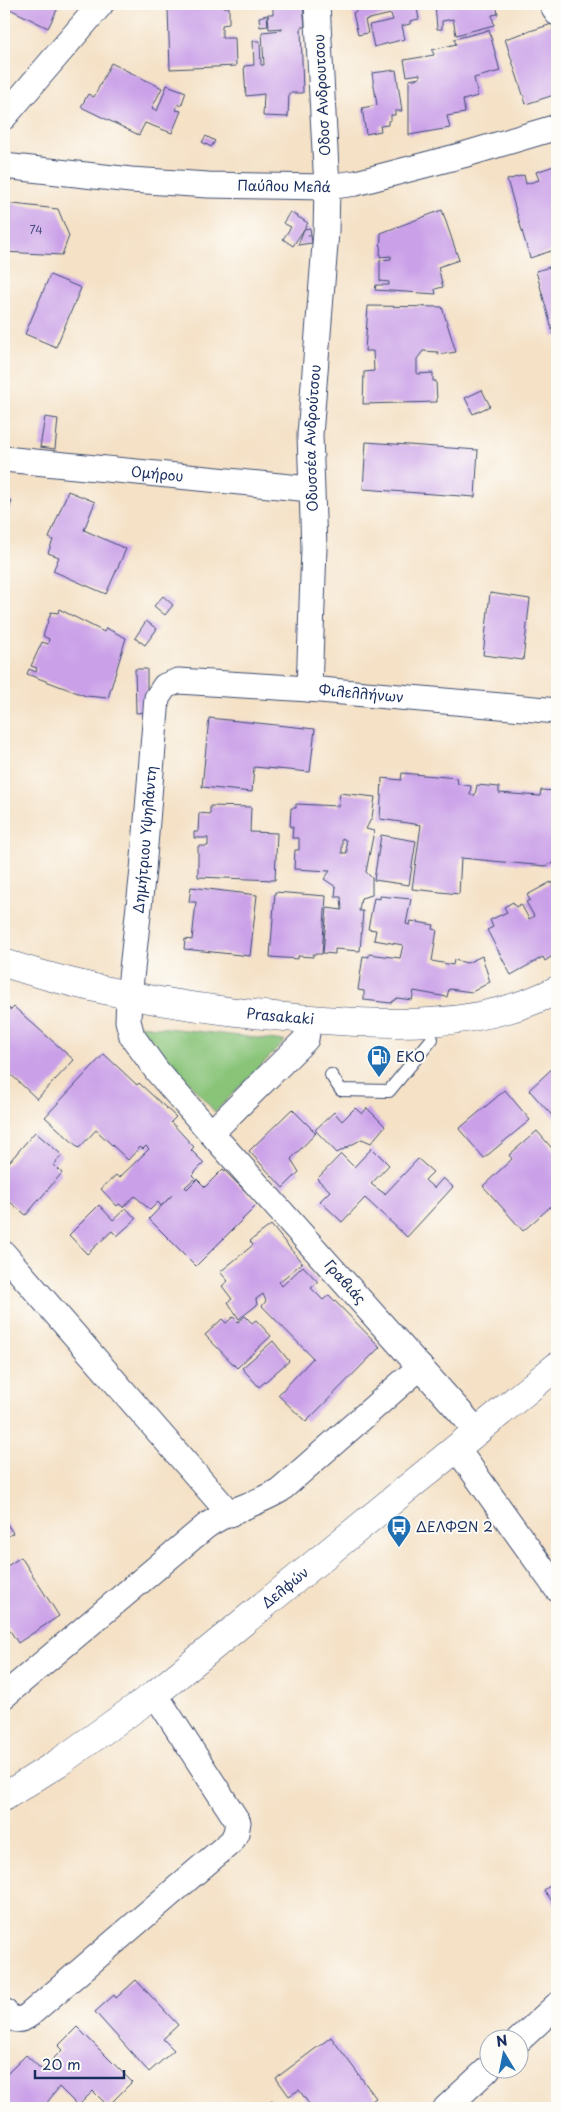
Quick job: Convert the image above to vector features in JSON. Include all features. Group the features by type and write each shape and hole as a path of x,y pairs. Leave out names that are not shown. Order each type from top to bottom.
{"street":[{"path":"4,117 102,4"},
{"name":"Οδοσ Ανδρουτσου","path":"317,4 327,187"},
{"path":"552,4 557,13"},
{"name":"Παύλου Μελά","path":"4,166 92,176 189,183 327,187 356,183 557,127"},
{"name":"Οδυσσέα Ανδρούτσου","path":"309,689 314,567 310,489 310,435 326,232 327,187"},
{"name":"Ομήρου","path":"4,460 310,489"},
{"name":"Φιλελλήνων","path":"165,686 178,681 309,689 557,711"},
{"name":"Δημήτριου Υψηλάντη","path":"129,996 144,870 157,698 165,686"},
{"name":"Prasakaki","path":"4,963 71,983 129,996 215,1010 382,1024 445,1022 505,1011 557,990"},
{"name":"Γραβιάς","path":"129,996 128,1022 132,1036 156,1071 478,1432"},
{"path":"211,1134 306,1039 309,1019"},
{"path":"4,1254 230,1514"},
{"name":"Δελφών","path":"4,1797 58,1763 155,1694 557,1366"},
{"path":"4,1696 205,1527 216,1519 280,1490 420,1367"},
{"path":"457,1449 557,1589"},
{"path":"4,2011 14,2020 19,2021 29,2016 232,1841 236,1833 238,1822 155,1694"},
{"path":"528,2032 557,2005"},
{"path":"446,2108 478,2078"}],"lane":[{"path":"331,1075 340,1090 389,1091 432,1039"}],"green space":[{"path":"139,1025 285,1041 215,1112"}],"building":[{"path":"8,4 60,4 48,28 6,7"},
{"path":"165,4 224,4 224,7 229,7 229,24 222,25 222,38 235,38 236,66 170,69 168,9 165,9"},
{"path":"273,4 303,4 305,27 301,27 303,93 289,93 288,117 263,116 264,94 246,96 244,66 254,65 253,41 260,41 261,65 264,65 262,32 282,30 282,28 269,29 268,14 273,14"},
{"path":"355,4 416,4 419,19 410,21 410,24 402,26 405,39 374,47 369,25 393,20 391,14 365,20 368,33 358,35 353,13 356,12"},
{"path":"435,4 496,4 498,14 492,15 494,25 456,35 453,19 442,21 442,29 437,29"},
{"path":"267,15 268,26 260,27 259,17"},
{"path":"552,24 557,42 557,94 526,104 505,39"},
{"path":"489,30 500,71 474,78 478,96 463,100 465,113 447,116 450,128 409,135 409,80 420,78 420,74 407,76 404,60 434,55 432,50 456,44 454,39"},
{"path":"111,63 162,88 152,108 157,111 167,85 186,92 181,106 178,104 176,110 181,111 172,133 145,123 139,135 81,107 88,94 94,97"},
{"path":"396,70 402,111 395,111 395,115 391,115 391,120 388,121 388,125 380,126 381,131 366,134 362,108 377,105 372,73"},
{"path":"206,136 215,141 211,147 202,142"},
{"path":"557,165 557,249 530,258 507,180 524,175 526,184 539,180 536,172"},
{"path":"4,203 58,209 69,236 62,255 4,252"},
{"path":"442,210 459,260 438,267 443,287 435,289 436,294 375,290 376,285 389,285 389,282 380,281 380,260 391,259 391,256 380,257 381,233"},
{"path":"290,212 308,223 293,246 283,239 291,227 283,223"},
{"path":"310,228 311,235 308,235 311,236 312,243 298,245 304,229"},
{"path":"557,265 557,336 554,337 536,271"},
{"path":"50,275 81,288 56,347 25,334"},
{"path":"368,306 442,307 456,352 438,355 438,352 423,351 417,359 417,374 433,373 433,381 436,381 437,402 363,404 364,372 374,371 373,351 365,351"},
{"path":"482,390 490,406 473,414 465,398"},
{"path":"45,417 58,419 55,449 40,447"},
{"path":"366,442 478,450 475,497 363,489"},
{"path":"68,491 95,502 84,530 126,549 106,594 53,571 59,557 48,553 53,540 49,538"},
{"path":"4,498 12,501 4,524"},
{"path":"490,593 530,599 523,660 483,655"},
{"path":"163,596 173,605 165,615 154,606"},
{"path":"59,609 104,632 106,628 126,638 108,698 86,696 27,674 29,669 36,672 37,668 31,666 42,642 48,644 49,639 43,636 51,612 58,613"},
{"path":"146,621 157,629 145,645 135,638"},
{"path":"135,669 147,669 147,712 136,713"},
{"path":"209,718 315,729 310,772 254,767 252,792 202,787"},
{"path":"402,773 457,778 458,784 471,786 470,795 475,795 477,785 499,787 499,793 540,796 541,790 557,791 557,853 555,852 554,863 545,866 461,858 459,894 412,889 421,825 380,819 382,778 401,780"},
{"path":"340,793 375,797 372,817 366,829 374,831 366,872 372,878 372,895 361,898 359,911 363,911 360,951 335,949 335,954 323,953 327,908 342,910 341,897 335,897 336,887 324,879 330,871 294,869 295,850 299,850 299,838 292,838 293,827 290,827 291,808 296,808 296,804 338,806","holes":["342,838 346,840 347,853 342,853"]},
{"path":"210,806 251,807 250,832 277,833 275,880 198,877 198,846 208,846 208,838 194,838 194,832 198,832 199,813 210,814"},
{"path":"381,835 416,841 409,885 374,880"},
{"path":"551,882 554,887 557,885 557,951 545,961 543,957 511,975 487,930 493,927 490,920 507,912 504,907 513,902 516,907 521,904 529,919 534,916 526,902 530,900 527,895"},
{"path":"191,887 257,895 250,956 184,949 185,939 192,940 196,902 189,902"},
{"path":"275,892 326,896 322,954 313,954 313,957 298,956 298,959 270,957"},
{"path":"380,896 411,899 406,924 410,925 411,921 434,925 433,929 437,930 432,961 453,965 454,960 467,963 482,956 490,982 472,992 449,989 447,997 414,991 412,1000 397,998 391,1003 364,1000 364,991 358,990 363,956 369,957 369,954 400,958 403,945 374,940 376,930 368,929 374,898 380,899"},
{"path":"4,1005 11,1010 14,1007 74,1060 37,1099 4,1068"},
{"path":"104,1054 137,1085 139,1083 176,1117 171,1122 194,1147 191,1150 204,1163 192,1175 195,1178 185,1187 187,1189 197,1179 205,1187 223,1169 258,1204 196,1266 149,1219 172,1195 161,1206 158,1202 150,1210 135,1196 123,1207 119,1204 117,1206 101,1189 116,1175 119,1178 149,1149 146,1146 143,1149 140,1147 128,1160 96,1130 79,1148 45,1117"},
{"path":"557,1064 557,1121 529,1090"},
{"path":"505,1090 530,1120 484,1158 459,1129"},
{"path":"355,1108 362,1114 367,1108 385,1126 371,1143 362,1139 337,1153 315,1130 334,1112 342,1121"},
{"path":"292,1109 316,1133 291,1159 299,1172 283,1188 249,1151"},
{"path":"537,1131 557,1154 557,1201 523,1231 483,1186 512,1159 509,1155"},
{"path":"35,1132 62,1155 54,1165 62,1173 26,1215 4,1197 4,1168"},
{"path":"372,1148 389,1165 371,1184 385,1194 418,1159 433,1172 425,1180 434,1188 443,1178 453,1187 407,1237 365,1198 342,1222 320,1201 330,1191 317,1179 341,1154 354,1167"},
{"path":"99,1205 113,1220 126,1208 136,1219 117,1236 112,1231 87,1254 69,1235"},
{"path":"271,1225 302,1263 279,1282 282,1286 303,1266 318,1282 311,1288 323,1300 329,1295 380,1347 306,1422 278,1395 313,1358 262,1306 266,1301 263,1294 256,1299 257,1305 239,1319 228,1302 232,1299 222,1286 228,1281 220,1272 253,1245 250,1241"},
{"path":"245,1316 252,1323 256,1320 271,1336 237,1368 205,1335 222,1319 226,1323 233,1317 238,1322"},
{"path":"273,1341 289,1361 259,1387 242,1368"},
{"path":"4,1519 13,1533 4,1539"},
{"path":"21,1557 59,1616 18,1643 4,1621 4,1568"},
{"path":"557,1881 557,1908 544,1890"},
{"path":"136,1980 178,2025 163,2039 174,2050 149,2072 95,2012 114,1995 116,1998"},
{"path":"77,2027 132,2082 108,2106 93,2091 78,2106 59,2087 43,2108 4,2108 4,2077 26,2055 42,2070 62,2050 58,2046"},
{"path":"331,2037 376,2098 362,2108 312,2108 299,2090 289,2096 276,2078"},
{"path":"272,2100 278,2108 260,2108"}],"place":[{"name":"EKO","path":"379,1078"},
{"name":"ΔΕΛΦΩΝ 2","path":"399,1548"}]}
